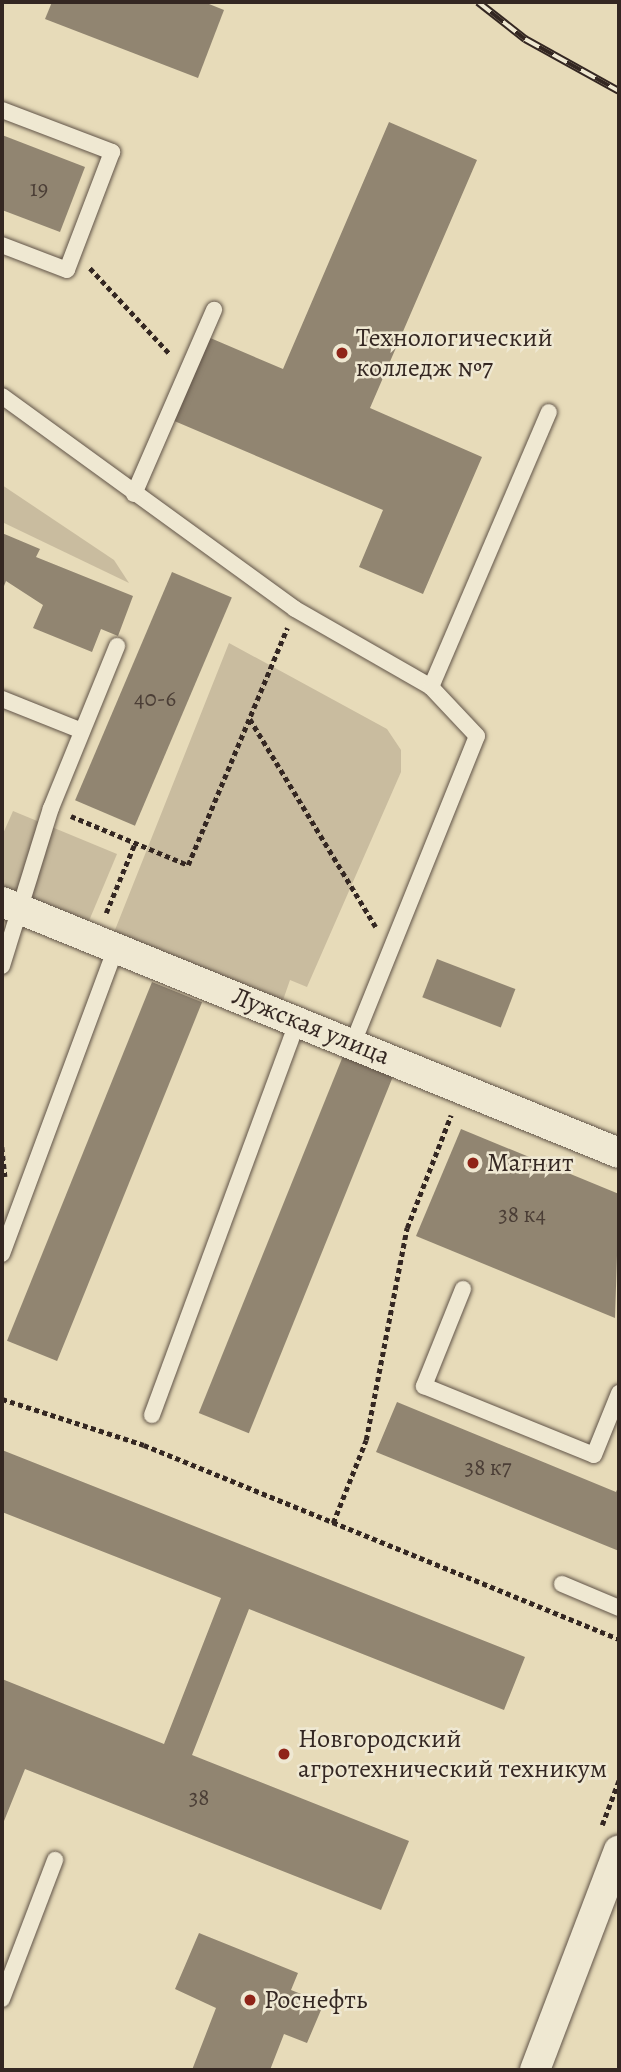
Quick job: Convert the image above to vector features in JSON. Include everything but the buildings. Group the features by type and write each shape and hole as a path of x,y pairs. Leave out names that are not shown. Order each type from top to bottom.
{"street":[{"name":"Лужская улица","path":"10,906 619,1153"},
{"path":"535,2070 619,1850"}],"lane":[{"path":"2,110 112,152 67,270 2,245"},
{"path":"134,494 214,310"},
{"path":"2,396 295,610 430,687 477,736 353,1043"},
{"path":"430,687 549,412"},
{"path":"2,965 10,906 117,646"},
{"path":"2,699 82,732"},
{"path":"2,1254 106,943"},
{"path":"152,1415 298,1021"},
{"path":"463,1289 424,1386 594,1455 619,1392"},
{"path":"562,1584 619,1608"},
{"path":"2,1999 55,1860"}],"path":[{"path":"84,262 187,372"},
{"path":"51,808 188,865 295,610"},
{"path":"249,718 390,950"},
{"path":"106,943 135,843"},
{"path":"333,1523 366,1440 407,1228 461,1088"},
{"path":"2,1399 145,1445 619,1639"}],"shaded area":[{"path":"2,485 114,560 129,583 2,522"},
{"path":"229,643 387,729 401,750 401,772 307,987 290,980 281,1006 113,935"},
{"path":"13,811 117,854 86,928 2,890 2,836"}],"railway":[{"path":"478,2 525,39 619,91"}],"place":[{"name":"Технологический колледж №7","path":"342,353"},
{"name":"Магнит","path":"473,1163"},
{"name":"Новгородский агротехнический техникум","path":"284,1754"},
{"name":"Роснефть","path":"250,2000"}]}
